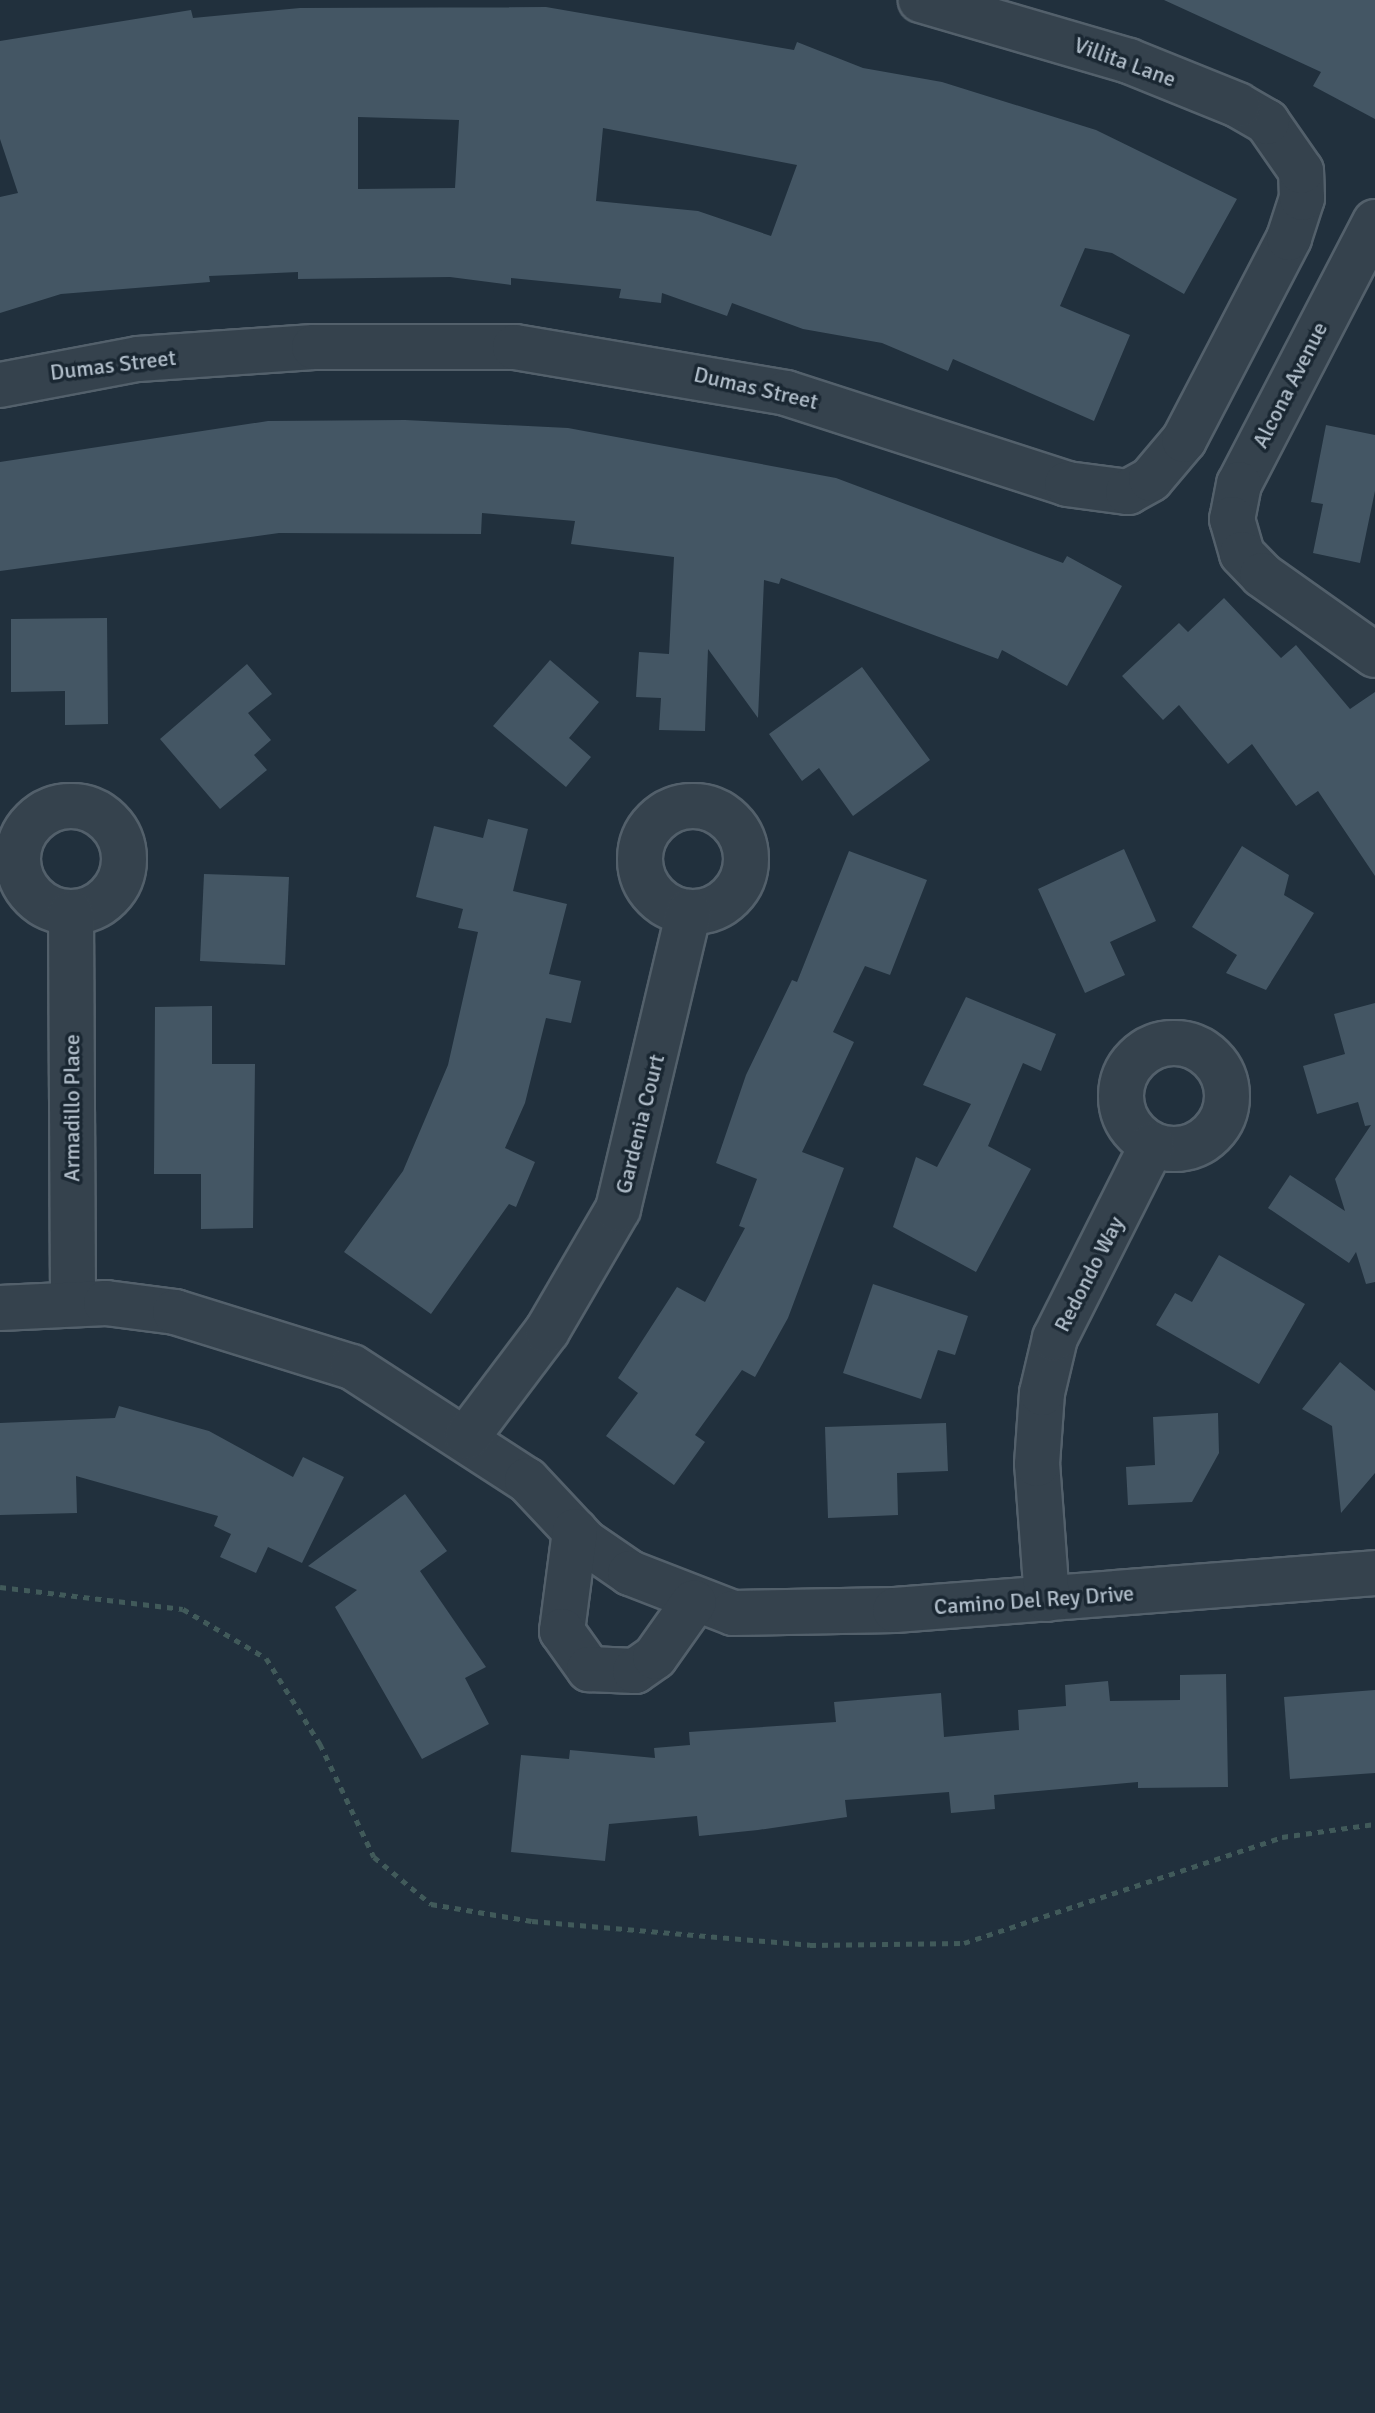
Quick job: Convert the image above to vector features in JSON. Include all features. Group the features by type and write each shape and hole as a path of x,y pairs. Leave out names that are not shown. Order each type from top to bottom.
{"street":[{"name":"Villita Lane","path":"921,0 1129,61 1238,105 1267,122 1301,171"},
{"name":"Dumas Street","path":"0,385 153,358 314,347 515,347 786,393 1067,484 1128,492 1151,479 1184,440 1289,238 1302,198 1301,171"},
{"name":"Alcona Avenue","path":"1375,222 1239,484 1232,519 1242,554 1297,605 1375,655"},
{"name":"Gardenia Court","path":"467,1437 573,1292 618,1209 689,912"},
{"name":"Armadillo Place","path":"71,913 73,1304"},
{"name":"Redondo Way","path":"1047,1599 1037,1464 1042,1393 1055,1338 1152,1145"},
{"name":"Camino Del Rey Drive","path":"0,1308 73,1304 175,1312 274,1339 352,1367 467,1437 527,1480 575,1531 630,1573 694,1602 733,1613 800,1615 1375,1573"},
{"path":"575,1531 562,1631 589,1669 635,1671 655,1657 694,1602"}],"path":[{"path":"0,1587 183,1609 266,1658 320,1744 374,1857 431,1904 532,1921 810,1945 964,1943 1282,1837 1375,1824"}],"building":[{"path":"1164,0 1375,0 1375,119 1313,86 1321,72"},
{"path":"546,7 794,50 797,42 863,68 942,82 1096,130 1237,199 1184,294 1112,253 1085,248 1060,306 1130,335 1094,421 953,359 948,371 882,343 803,329 732,303 727,316 662,293 661,303 619,298 621,289 511,278 511,285 450,277 298,279 298,272 209,276 210,282 61,294 0,313 0,197 18,193 0,139 0,41 191,10 193,18 300,8","holes":["358,117 459,120 455,188 358,189","603,128 797,165 771,236 698,211 596,201"]},
{"path":"405,420 568,428 836,478 1063,563 1067,556 1122,586 1067,686 1002,650 998,659 781,578 779,584 764,580 758,718 708,649 705,731 659,730 661,698 636,697 639,652 669,654 674,557 571,544 575,521 482,513 481,534 279,533 0,571 0,462 268,421"},
{"path":"1326,425 1375,435 1375,491 1360,563 1313,553 1323,504 1311,502"},
{"path":"1224,598 1281,658 1296,645 1350,709 1375,692 1375,876 1318,791 1296,806 1252,744 1228,764 1179,705 1163,720 1122,676 1179,623 1188,632"},
{"path":"107,618 108,724 65,725 65,691 11,692 11,619"},
{"path":"550,660 599,702 569,738 591,757 566,787 493,726"},
{"path":"247,664 272,694 248,713 271,740 254,755 267,770 220,809 160,739"},
{"path":"862,667 930,760 853,816 819,768 802,781 769,734"},
{"path":"488,819 528,829 513,891 567,904 549,974 581,981 571,1023 546,1018 525,1103 505,1148 535,1162 516,1207 509,1204 431,1314 344,1252 403,1171 448,1065 478,932 458,928 463,909 416,897 434,826 483,838"},
{"path":"1242,846 1289,875 1284,895 1314,913 1266,990 1226,973 1237,955 1192,927"},
{"path":"1124,849 1156,921 1110,942 1125,975 1085,993 1038,889"},
{"path":"849,851 927,880 890,975 865,966 833,1032 854,1042 802,1152 844,1168 788,1318 755,1377 742,1370 695,1435 705,1442 674,1485 606,1436 638,1393 618,1378 677,1287 705,1302 745,1228 739,1226 757,1179 716,1163 746,1075 792,980 797,982"},
{"path":"204,874 289,877 285,965 200,961"},
{"path":"966,997 1056,1034 1041,1071 1023,1063 988,1146 1031,1169 976,1272 893,1227 916,1157 937,1167 971,1104 923,1085"},
{"path":"1375,1003 1375,1282 1366,1284 1356,1252 1349,1263 1268,1208 1290,1175 1345,1211 1335,1179 1371,1125 1365,1126 1358,1102 1317,1114 1303,1066 1345,1054 1334,1014"},
{"path":"212,1006 212,1064 255,1064 253,1228 201,1229 201,1174 154,1174 155,1007"},
{"path":"1219,1255 1305,1304 1259,1384 1156,1325 1175,1293 1192,1302"},
{"path":"873,1284 968,1316 955,1355 938,1350 921,1399 843,1373"},
{"path":"1340,1362 1375,1391 1375,1473 1341,1513 1332,1426 1302,1409"},
{"path":"119,1406 209,1431 293,1477 303,1457 344,1477 302,1563 268,1547 256,1573 220,1557 231,1534 214,1526 218,1516 76,1476 77,1513 0,1515 0,1423 115,1418"},
{"path":"1218,1413 1219,1453 1192,1502 1128,1505 1126,1467 1155,1465 1153,1417"},
{"path":"946,1423 948,1471 897,1473 898,1515 828,1518 825,1427"},
{"path":"405,1494 447,1551 420,1571 486,1667 465,1678 489,1724 422,1759 335,1607 357,1590 308,1566"},
{"path":"1226,1674 1228,1787 1138,1788 1138,1782 994,1795 995,1809 951,1813 949,1792 845,1800 847,1817 699,1836 697,1816 609,1824 605,1861 511,1852 521,1755 569,1759 570,1750 655,1758 654,1748 690,1745 689,1732 836,1722 834,1702 941,1693 944,1737 1019,1730 1018,1710 1066,1706 1065,1685 1108,1681 1110,1701 1180,1700 1180,1675"},
{"path":"1375,1690 1375,1773 1290,1779 1284,1697"}]}
